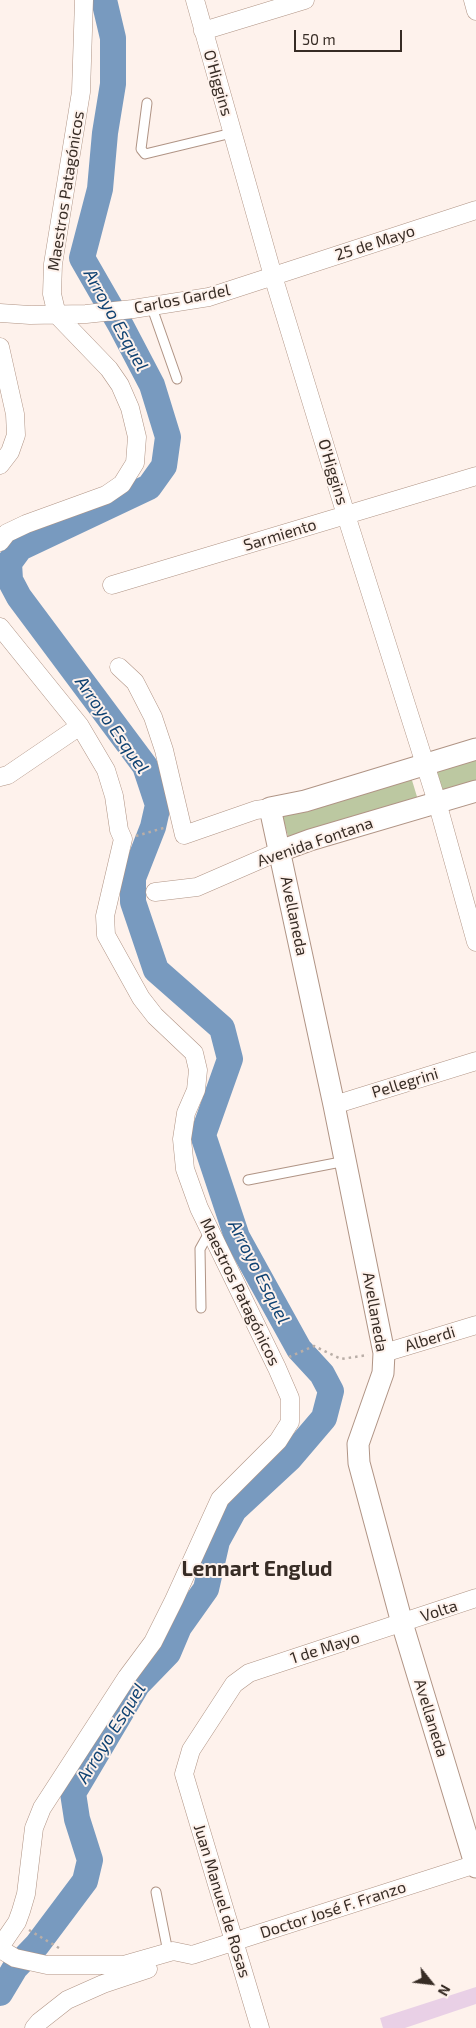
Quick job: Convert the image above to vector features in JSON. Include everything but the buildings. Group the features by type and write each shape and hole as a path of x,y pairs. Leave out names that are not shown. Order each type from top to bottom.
{"street":[{"name":"Maestros Patagónicos","path":"0,542 7,533 26,524 106,495 122,484 135,463 137,437 130,408 120,385 109,369 58,315 52,294 53,264 81,92 84,0"},
{"name":"O'Higgins","path":"194,0 273,276 346,516 437,802 476,942"},
{"path":"204,31 306,0"},
{"path":"473,0 476,11"},
{"name":"25 de Mayo","path":"273,276 476,210"},
{"name":"Carlos Gardel","path":"0,313 58,315 133,309 209,297 273,276"},
{"path":"0,347 15,414 16,435 10,452 0,465"},
{"name":"Sarmiento","path":"112,585 476,476"},
{"name":"Maestros Patagónicos","path":"0,627 80,726 106,770 114,796 119,830 124,839 104,916 106,935 141,998 155,1016 194,1053 198,1070 196,1090 186,1113 182,1139 185,1168 199,1208 278,1368 290,1398 290,1422 278,1441 220,1499 153,1642 127,1676 42,1808 34,1828 26,1894 21,1911 17,1922 0,1948"},
{"path":"119,667 135,682 154,717 164,750 184,835 256,810 305,801 476,749"},
{"path":"0,777 8,775 80,726"},
{"name":"Avenida Fontana","path":"155,892 197,887 310,840 476,791"},
{"name":"Avellaneda","path":"270,808 346,1161 384,1353 383,1373 358,1444 360,1463 402,1623 476,1865"},
{"name":"Pellegrini","path":"334,1104 476,1061"},
{"name":"Alberdi","path":"384,1353 476,1325"},
{"name":"Volta","path":"402,1623 476,1598"},
{"name":"1 de Mayo","path":"184,1774 192,1750 234,1684 249,1673 402,1623"},
{"name":"Juan Manuel de Rosas","path":"184,1774 260,2028"},
{"name":"Doctor José F. Franzo","path":"36,2025 67,2000 102,1984 476,1865"},
{"name":"Doctor José F. Franzo","path":"0,1948 15,1958 40,1964 124,1965 173,1951 192,1955"}],"lane":[{"path":"147,102 141,148 145,154 232,133"},
{"path":"151,305 177,379"},
{"path":"248,1180 346,1161"},
{"path":"201,1308 200,1249 210,1230"},
{"path":"156,1892 168,1952"}],"path":[{"path":"138,836 165,827"},
{"path":"289,1357 314,1346 341,1359 384,1353"},
{"path":"35,1933 57,1947"}],"green space":[{"path":"476,756 476,782 443,792 436,768"},
{"path":"411,777 418,800 289,839 282,816"}],"waterway":[{"name":"Arroyo Esquel","path":"0,1993 15,1968 37,1945 85,1881 90,1860 77,1819 73,1793 137,1685 168,1653 179,1627 206,1589 217,1541 234,1510 289,1459 324,1418 331,1391 322,1374 299,1349 237,1237 203,1135 230,1059 222,1028 156,970 133,902 133,878 153,827 158,805 145,766 19,597 10,580 9,563 20,548 149,487 164,466 168,437 152,385 82,258 100,189 105,133 113,84 113,38 104,0"}],"district":[{"name":"Lennart Englud","path":"257,1569"}]}
